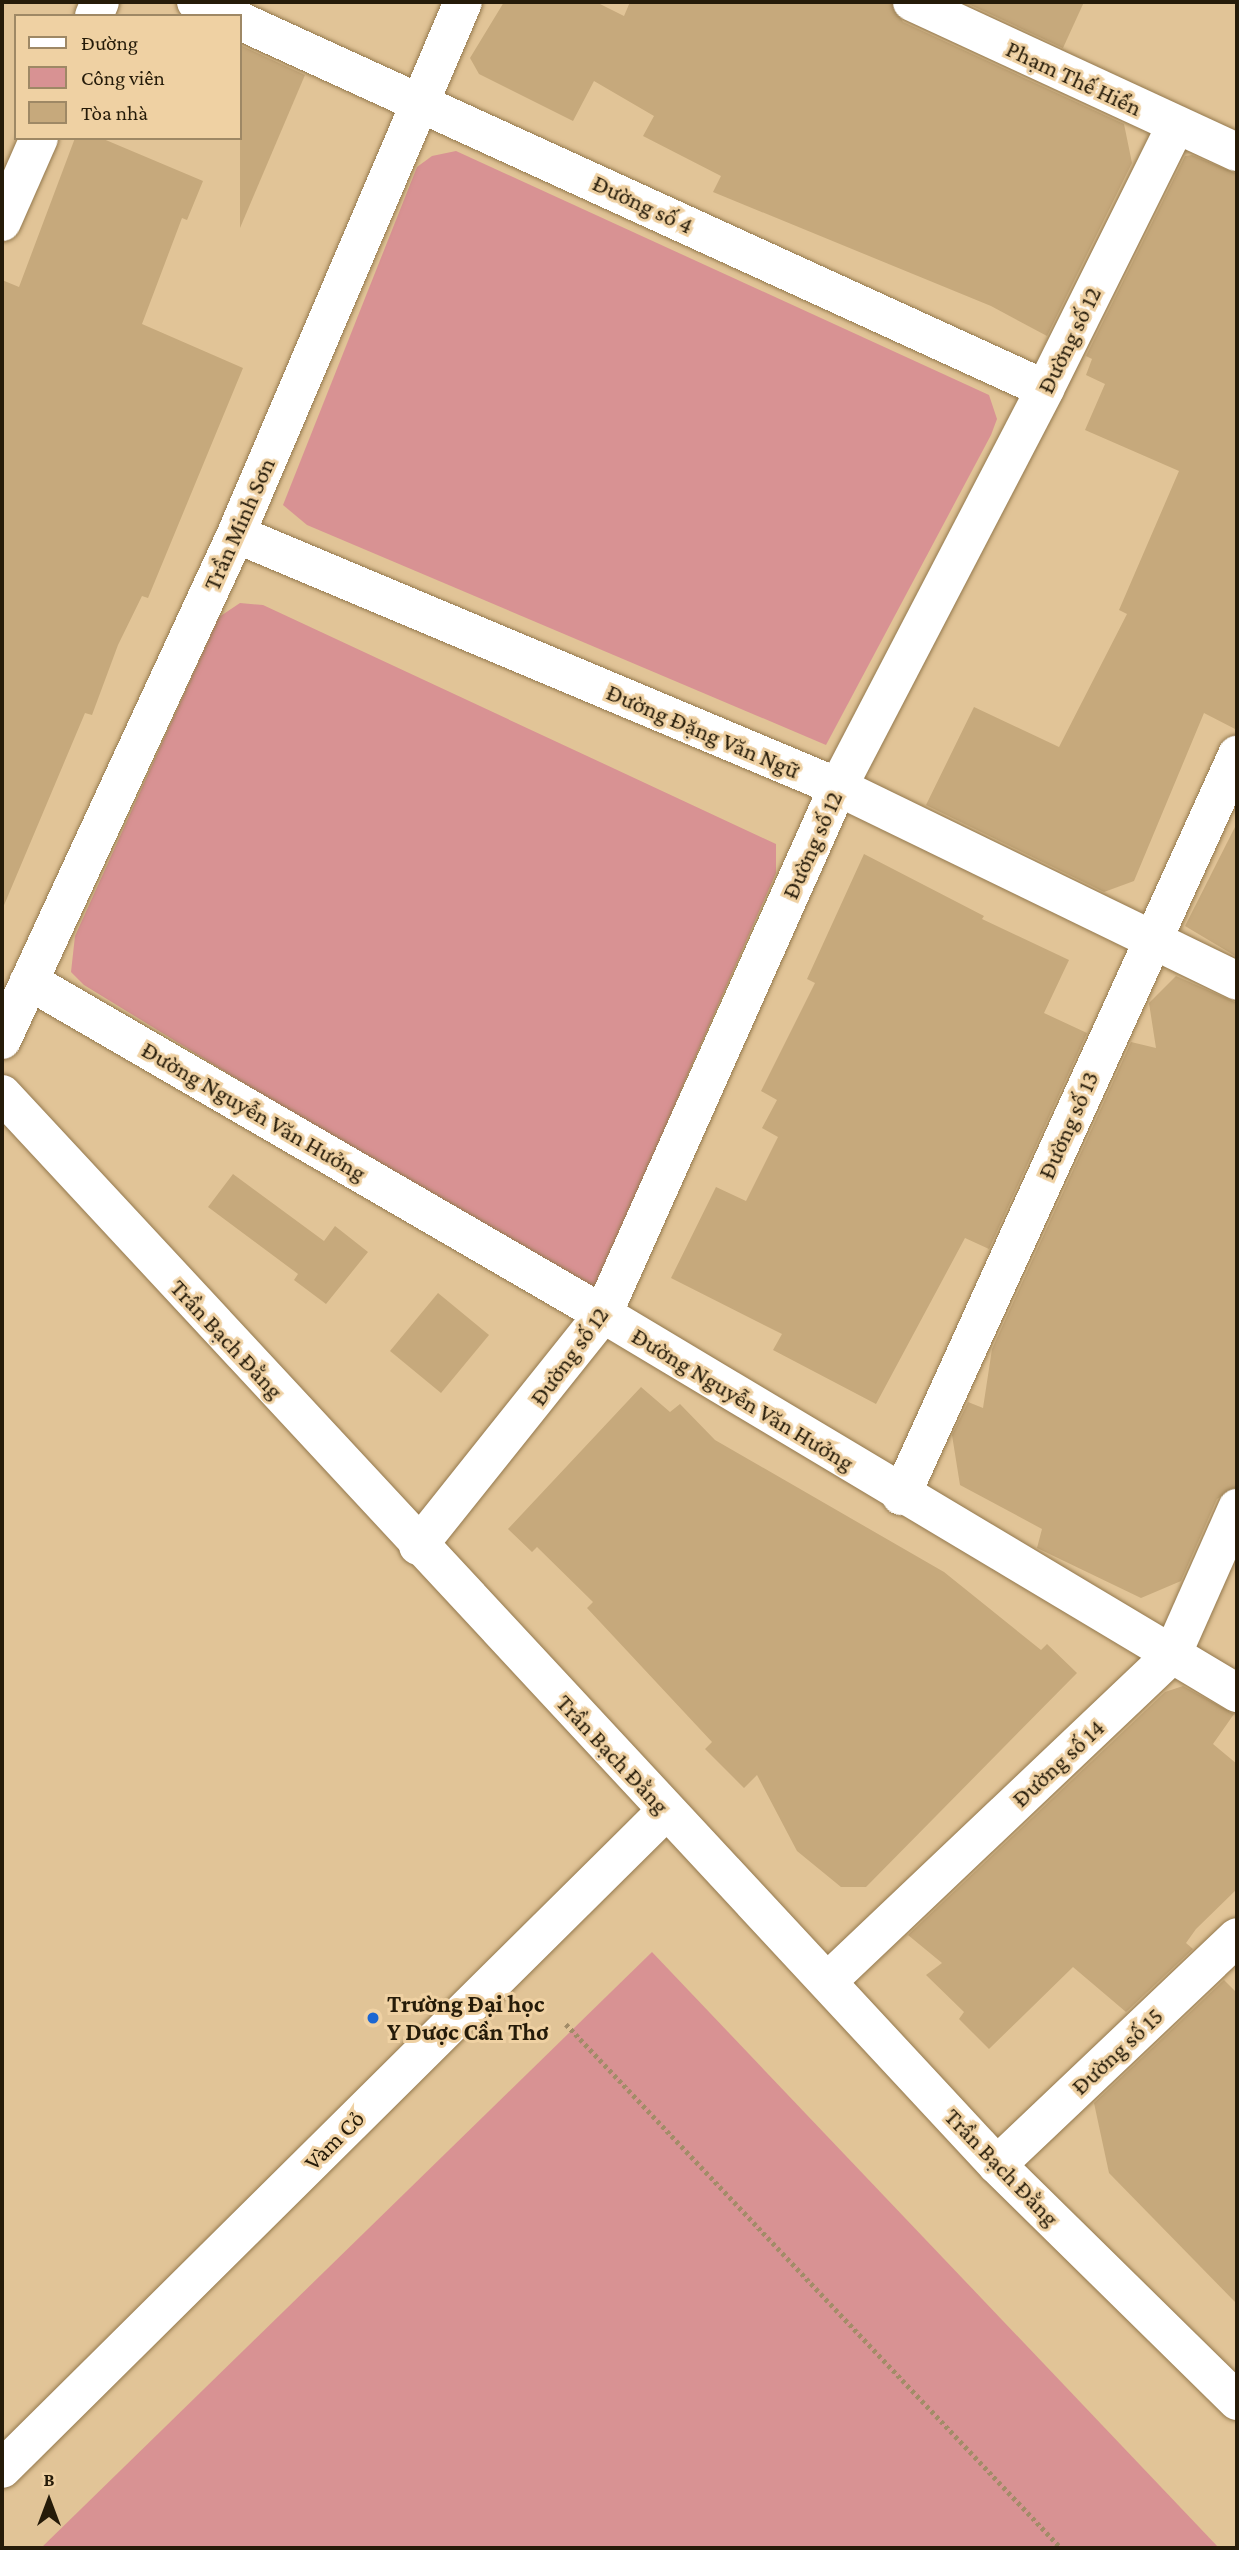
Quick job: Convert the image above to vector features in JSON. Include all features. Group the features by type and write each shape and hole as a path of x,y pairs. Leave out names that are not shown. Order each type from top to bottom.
{"street":[{"path":"196,2 223,14"},
{"name":"Trần Minh Sơn","path":"2,1040 236,534 418,100 463,2"},
{"name":"Phạm Thế Hiển","path":"912,2 1237,152"},
{"name":"Đường số 4","path":"242,22 418,100 1045,389"},
{"name":"Đường số 12","path":"418,1546 603,1314 838,787 1045,389 1172,133 1167,122"},
{"path":"2,222 38,140"},
{"name":"Đường Đặng Văn Ngữ","path":"236,534 838,787 1005,873 1152,939 1237,981"},
{"name":"Đường số 13","path":"901,1496 1237,755"},
{"name":"Đường Nguyễn Văn Hưởng","path":"29,981 603,1314 901,1496 1237,1693"},
{"name":"Trần Bạch Đằng","path":"2,1094 418,1546 828,1981 997,2165 1237,2401"},
{"name":"Đường số 14","path":"828,1981 1172,1655 1237,1508"},
{"name":"Vàm Cỏ","path":"2,2469 666,1811"},
{"name":"Đường số 15","path":"997,2165 1232,1954"}],"path":[{"path":"566,2024 1061,2548"}],"green space":[{"path":"456,151 989,395 997,419 991,435 826,745 307,525 283,505 417,167 432,156"},
{"path":"240,603 263,605 776,844 776,873 608,1265 607,1279 583,1291 84,985 71,972 75,936 219,617"},
{"path":"652,1952 1219,2548 41,2548"}],"building":[{"path":"504,2 596,2 624,16 630,2 891,2 903,22 1124,124 1132,163 1047,336 991,306 713,192 721,176 643,136 654,116 594,81 573,121 479,74 470,58"},
{"path":"964,2 1084,2 1063,48"},
{"path":"242,46 305,75 240,228 242,140"},
{"path":"74,140 106,140 203,181 187,220 182,218 142,324 243,368 148,598 142,596 118,645 92,715 85,713 2,910 2,280 19,287"},
{"path":"1192,155 1237,174 1237,730 1204,713 1134,881 1104,892 926,805 974,707 1059,747 1127,614 1119,610 1179,471 1085,430 1105,384 1086,375 1092,359 1086,356 1185,156"},
{"path":"1237,823 1237,957 1185,926"},
{"path":"864,854 984,916 982,919 1069,960 1044,1013 1087,1033 989,1249 965,1238 876,1404 773,1350 782,1334 671,1278 716,1187 746,1201 778,1137 762,1128 777,1100 761,1091 815,983 807,979"},
{"path":"1176,976 1237,1003 1237,1487 1217,1499 1181,1581 1141,1598 1037,1548 1042,1529 960,1485 952,1435 968,1402 983,1408 992,1349 1131,1042 1156,1048 1149,1003"},
{"path":"233,1174 324,1241 335,1226 368,1252 326,1304 294,1280 298,1274 208,1207"},
{"path":"438,1293 489,1335 441,1393 390,1351"},
{"path":"641,1387 670,1412 680,1404 715,1440 944,1572 1041,1650 1047,1644 1077,1673 866,1887 841,1887 797,1851 757,1775 744,1788 705,1749 712,1742 587,1608 593,1602 537,1547 532,1552 508,1529"},
{"path":"1183,1686 1234,1714 1213,1744 1237,1764 1237,1889 1196,1929 1186,1943 1193,1949 1126,2012 1073,1967 989,2049 959,2019 964,2012 926,1975 942,1963 908,1935 1165,1692"},
{"path":"1224,1980 1237,1993 1237,2304 1109,2173 1094,2103"}],"place":[{"name":"Trường Đại học Y Dược Cần Thơ","path":"373,2018"}]}
